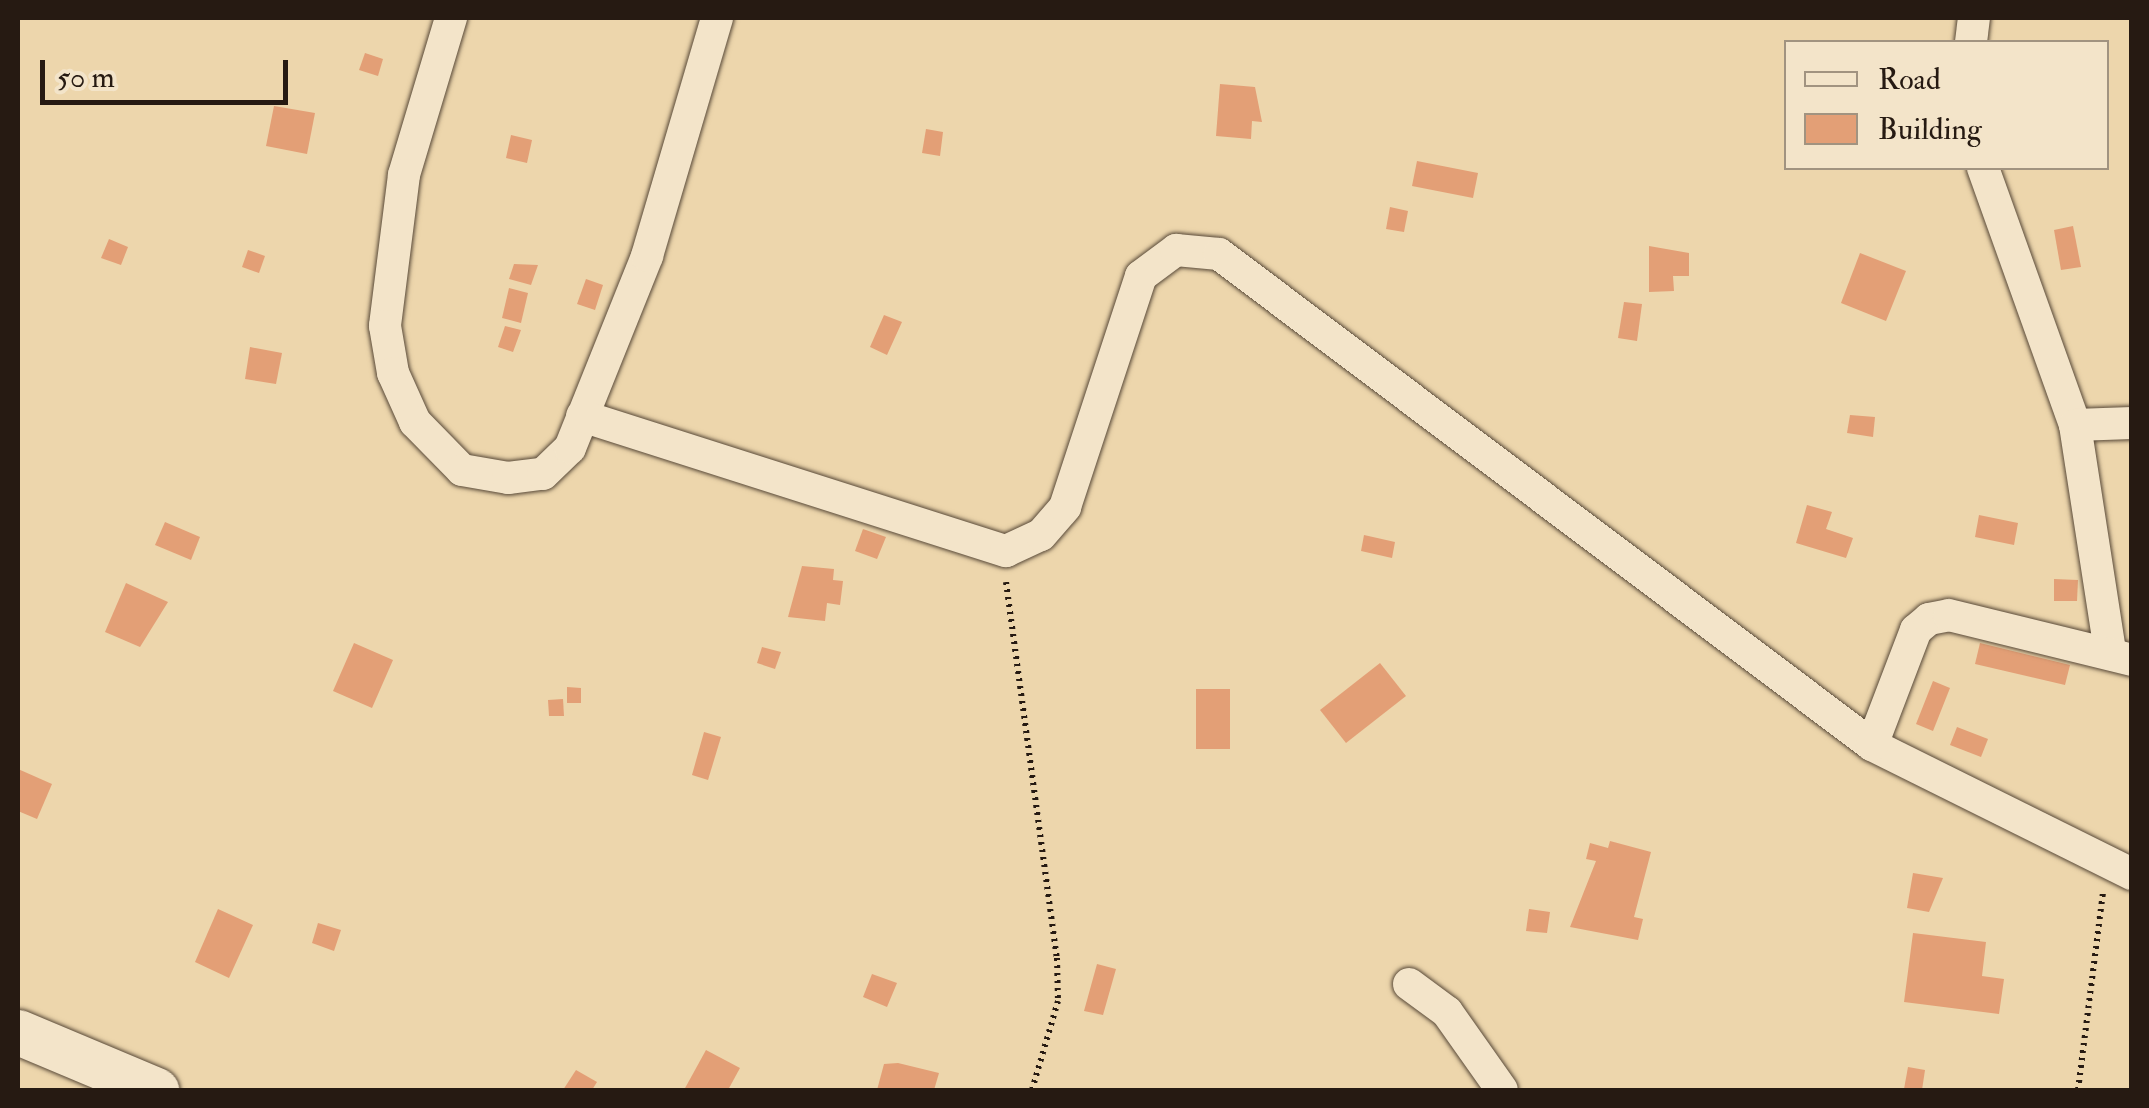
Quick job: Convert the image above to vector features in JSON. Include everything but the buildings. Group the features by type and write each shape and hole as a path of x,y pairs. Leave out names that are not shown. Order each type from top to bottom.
{"street":[{"path":"450,18 404,175 385,326 393,373 416,422 462,470 544,474 570,448 647,256 717,18"},
{"path":"1872,745 1916,630 1929,618 1949,615 2121,656 2075,424 1985,170"},
{"path":"582,416 1006,551 1041,536 1064,506 1141,276 1176,250 1202,249 1236,265 1872,745 2119,869"},
{"path":"2075,424 2132,423"},
{"path":"1409,984 1458,1024 1502,1090"},
{"path":"18,1032 156,1090"}],"path":[{"path":"1006,551 1056,958 1058,1001 1032,1090"},
{"path":"2078,1090 2119,869"}]}
